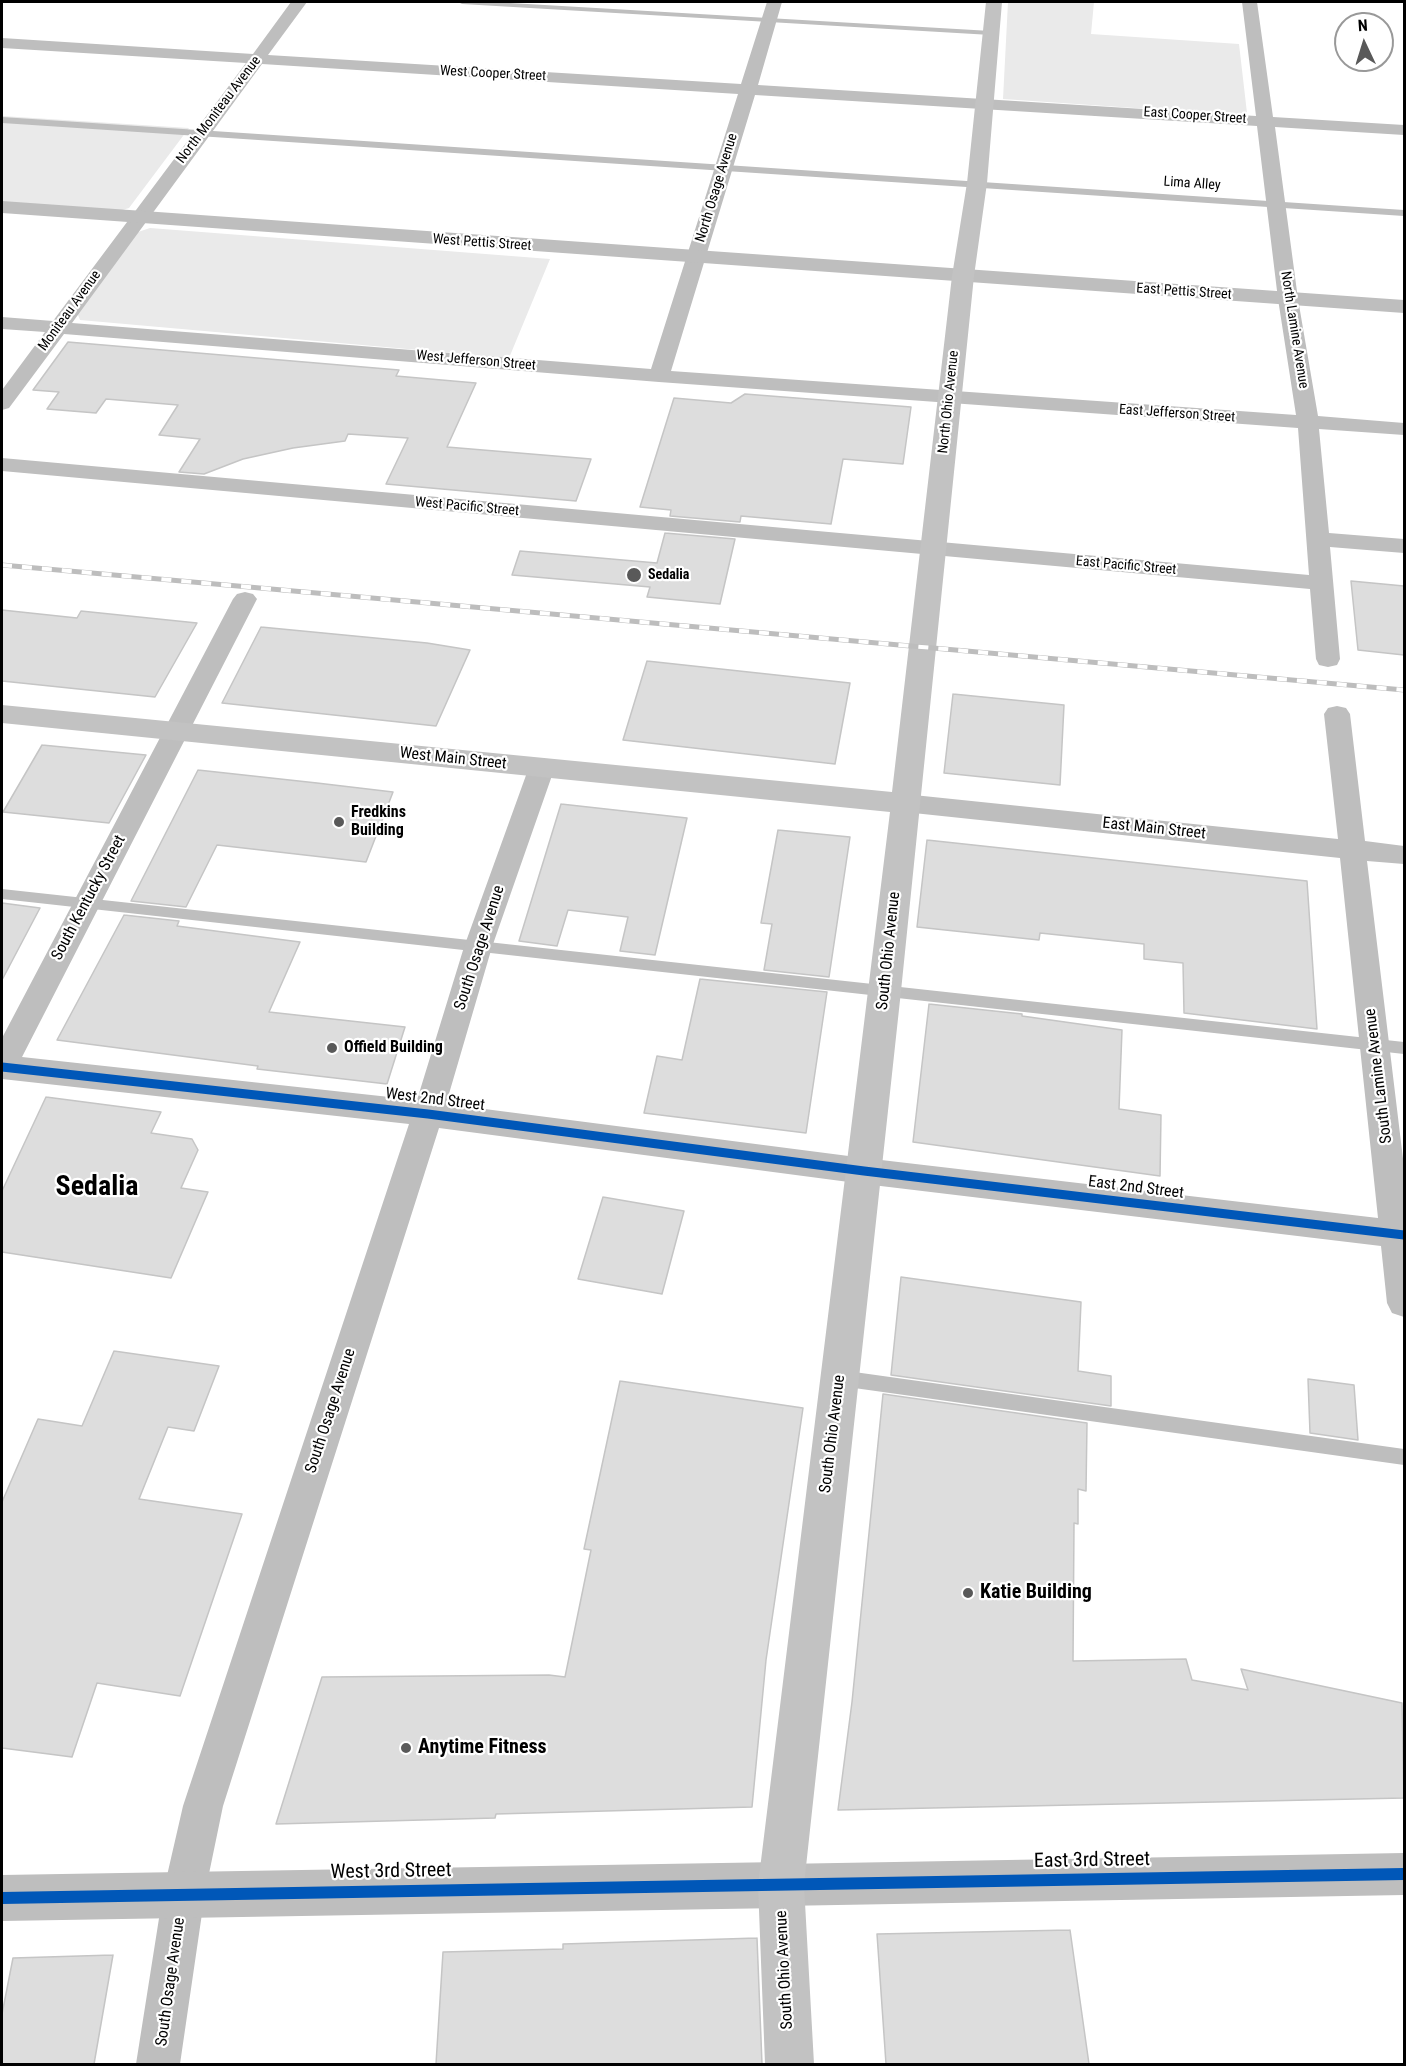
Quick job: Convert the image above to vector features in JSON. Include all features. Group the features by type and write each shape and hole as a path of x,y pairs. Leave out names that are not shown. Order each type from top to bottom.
{"main road":[{"name":"North Ohio Avenue","path":"904,803 963,276 977,183 994,2"},
{"name":"West Main Street","path":"2,714 904,803"},
{"name":"South Ohio Avenue","path":"789,2064 781,1885 885,992 904,803"}],"street":[{"name":"North Moniteau Avenue","path":"138,218 299,2"},
{"name":"North Osage Avenue","path":"659,376 776,2"},
{"name":"North Lamine Avenue","path":"1250,2 1288,299 1308,422 1328,659"},
{"name":"West Cooper Street","path":"2,43 985,102"},
{"name":"East Cooper Street","path":"985,102 1404,130"},
{"name":"West Pettis Street","path":"2,207 963,276"},
{"name":"Moniteau Avenue","path":"2,404 138,218"},
{"name":"East Pettis Street","path":"963,276 1404,307"},
{"name":"West Jefferson Street","path":"2,323 950,397"},
{"name":"East Jefferson Street","path":"950,397 1404,429"},
{"name":"West Pacific Street","path":"2,465 933,549"},
{"path":"1316,538 1404,546"},
{"name":"East Pacific Street","path":"933,549 1320,583"},
{"name":"South Kentucky Street","path":"2,1067 245,599"},
{"path":"1337,714 1353,849"},
{"name":"South Osage Avenue","path":"158,2064 184,1893 203,1806 428,1114 478,948 542,767"},
{"name":"East Main Street","path":"904,803 1404,855"},
{"name":"South Lamine Avenue","path":"1353,849 1374,1044 1401,1235 1404,1303"},
{"name":"West 2nd Street","path":"2,1067 428,1114 864,1170"},
{"name":"East 2nd Street","path":"864,1170 1401,1235"},
{"name":"East 3rd Street","path":"781,1885 1404,1874"},
{"name":"West 3rd Street","path":"2,1898 184,1893 781,1885"}],"lane":[{"path":"462,2 992,33"},
{"name":"Lima Alley","path":"2,120 1404,213"},
{"path":"2,894 1404,1048"},
{"path":"840,1378 1404,1457"}],"shaded area":[{"path":"1008,2 1094,2 1091,34 1239,44 1247,113 1238,115 1003,99"},
{"path":"2,116 189,128 129,208 116,212 2,203"},
{"path":"150,228 550,259 509,358 80,320 76,310 135,233"}],"building":[{"path":"68,342 399,370 396,376 476,383 447,447 591,459 576,501 386,484 408,438 348,434 345,441 293,448 243,459 204,474 179,472 200,439 159,435 178,405 106,399 96,413 47,409 59,392 33,390"},
{"path":"745,394 911,407 903,464 843,459 831,524 741,516 740,522 670,516 671,510 640,507 674,398 731,403"},
{"path":"665,533 735,539 720,604 647,597 650,587 512,575 520,551 657,563"},
{"path":"1351,581 1404,586 1404,655 1358,650"},
{"path":"2,610 77,618 81,611 197,623 155,697 2,681"},
{"path":"261,627 427,643 470,650 436,726 222,703"},
{"path":"647,661 850,683 835,764 623,740"},
{"path":"953,694 1064,705 1060,785 944,773"},
{"path":"42,745 146,755 109,823 3,812"},
{"path":"198,770 393,792 366,862 217,845 186,907 131,901"},
{"path":"561,804 687,818 655,955 620,951 628,917 568,910 557,946 519,941"},
{"path":"778,830 850,837 829,977 764,970 772,924 761,923"},
{"path":"927,840 1307,881 1317,1029 1184,1013 1183,963 1144,959 1144,944 1040,933 1039,940 917,927"},
{"path":"2,903 40,908 2,980"},
{"path":"124,915 179,921 177,926 300,942 269,1012 405,1027 387,1084 257,1069 258,1066 57,1040"},
{"path":"700,979 827,992 806,1133 644,1113 657,1056 682,1060"},
{"path":"929,1004 1022,1014 1022,1016 1122,1030 1119,1109 1161,1115 1160,1176 913,1142"},
{"path":"46,1097 161,1112 151,1133 192,1139 198,1150 181,1188 208,1192 171,1278 2,1252 2,1191"},
{"path":"603,1197 684,1211 662,1294 578,1279"},
{"path":"901,1277 1081,1302 1078,1371 1111,1376 1111,1406 891,1375"},
{"path":"114,1351 219,1366 194,1431 168,1427 139,1499 242,1514 180,1696 97,1683 72,1757 2,1748 2,1502 38,1419 82,1426"},
{"path":"1308,1379 1354,1385 1358,1440 1310,1433"},
{"path":"620,1381 803,1408 766,1660 752,1807 496,1814 495,1818 276,1824 322,1677 549,1675 565,1677 591,1550 584,1549"},
{"path":"883,1394 1087,1423 1086,1491 1078,1489 1078,1524 1074,1523 1073,1661 1186,1659 1192,1680 1248,1690 1241,1669 1402,1703 1404,1798 838,1810 852,1702"},
{"path":"1070,1930 1089,2064 886,2064 877,1934"},
{"path":"757,1938 762,2064 436,2064 443,1952 563,1949 563,1944"},
{"path":"113,1955 94,2064 2,2064 2,2014 13,1958"}],"railway":[{"path":"2,565 1404,690"}],"cycle path":[{"path":"2,1067 428,1114 864,1171 1404,1235"},
{"path":"2,1898 1404,1874"}],"place":[{"name":"Sedalia","path":"634,575"},
{"name":"Fredkins Building","path":"339,822"},
{"name":"Offield Building","path":"332,1048"},
{"name":"Katie Building","path":"968,1593"},
{"name":"Anytime Fitness","path":"406,1748"}],"district":[{"name":"Sedalia","path":"97,1188"}]}
